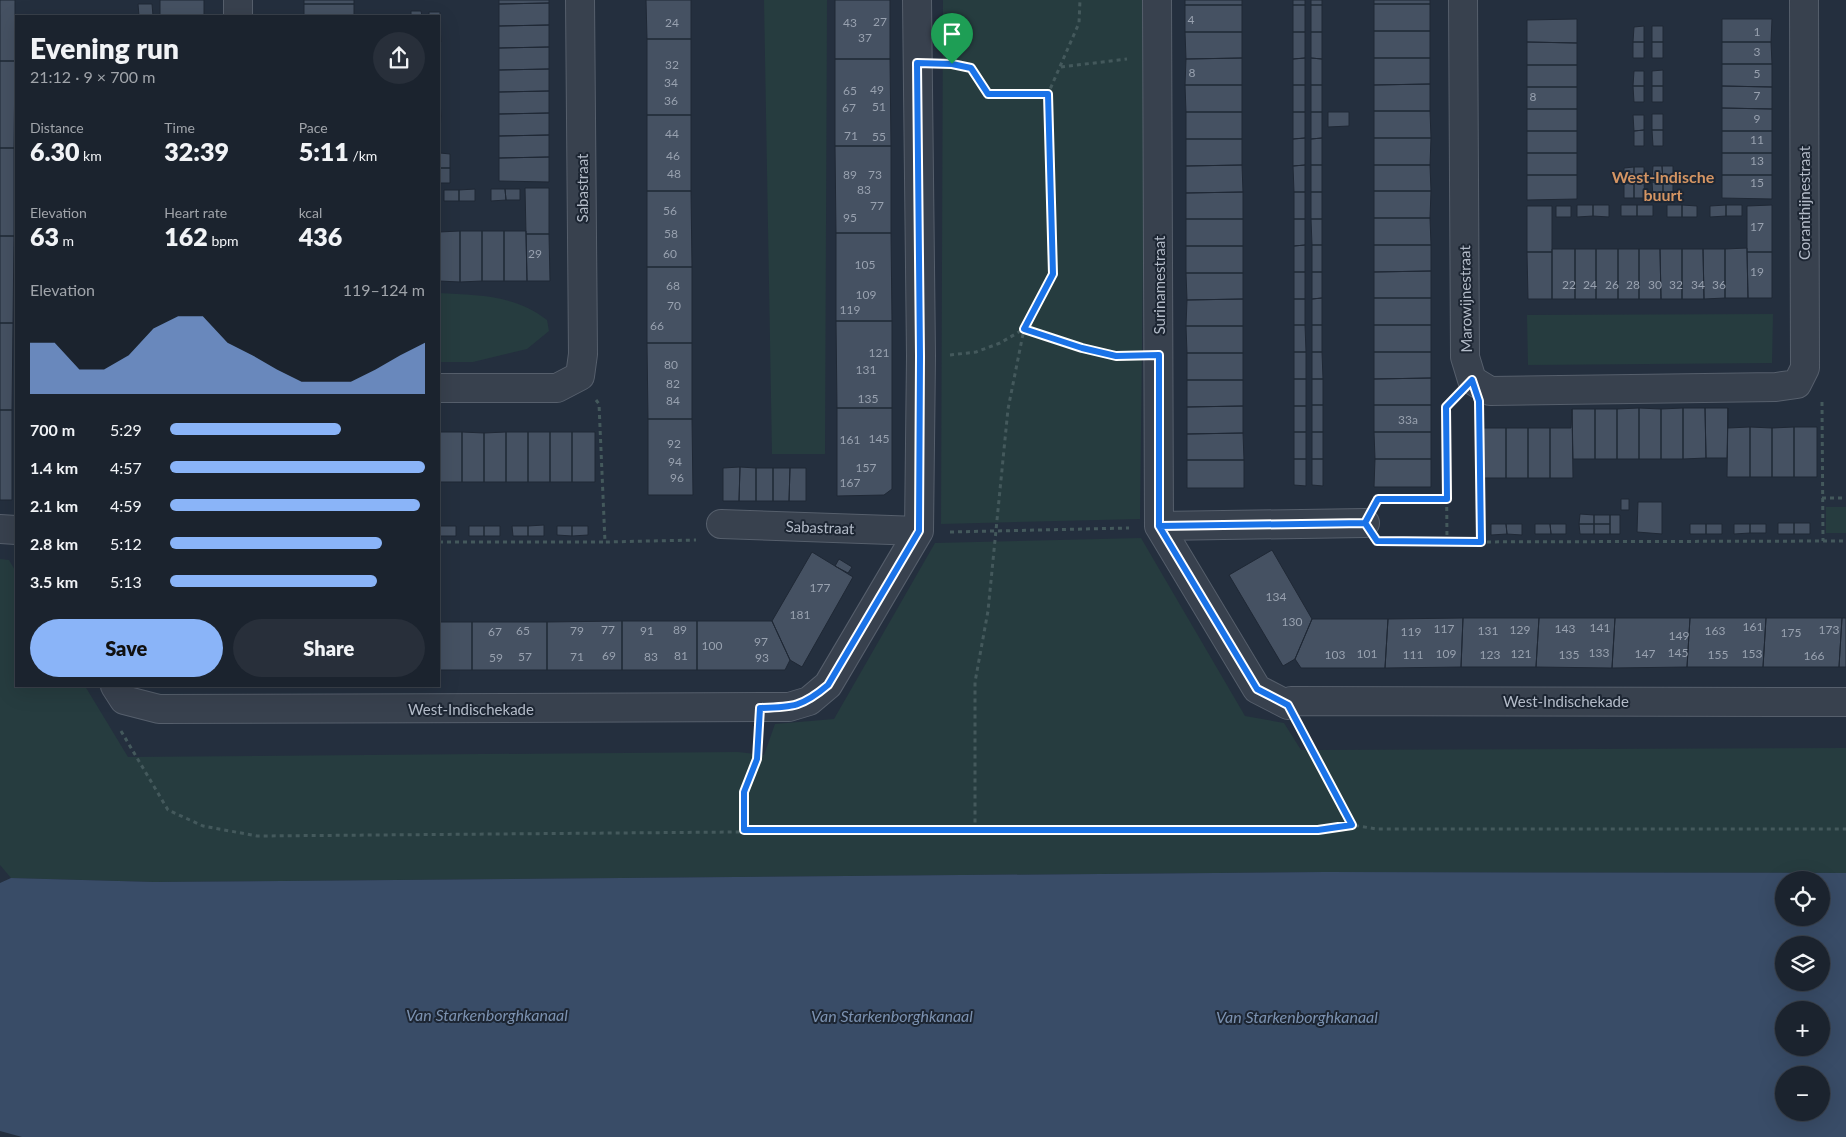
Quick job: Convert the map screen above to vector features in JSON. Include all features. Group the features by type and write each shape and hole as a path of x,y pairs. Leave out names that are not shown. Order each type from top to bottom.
{"street":[{"path":"238,0 238,15"},
{"name":"Sabastraat","path":"580,0 583,354 580,376"},
{"path":"917,0 920,356 919,531"},
{"name":"Surinamestraat","path":"1157,0 1159,526"},
{"name":"Marowijnestraat","path":"1463,0 1465,357 1472,380"},
{"name":"Coranthijnestraat","path":"1804,0 1805,368"},
{"path":"1472,380 1490,391 1776,387 1797,384 1805,368"},
{"path":"440,388 557,388 580,376"},
{"path":"1159,526 1365,523"},
{"name":"Sabastraat","path":"721,524 919,531"},
{"path":"1159,526 1257,689 1288,705"},
{"path":"0,530 15,530"},
{"name":"West-Indischekade","path":"119,693 159,710 789,707 809,701 828,685 919,531"},
{"name":"West-Indischekade","path":"1288,705 1291,701 1846,702"}],"path":[{"path":"975,830 975,682 988,611 1008,409 1024,329 1053,274 1048,94 1079,23 1080,0"},
{"path":"1061,67 1134,59 1157,60"},
{"path":"917,63 952,64 971,68 988,94 1048,94"},
{"path":"920,356 976,352 1000,343 1024,329 1082,348 1116,356 1159,355"},
{"path":"1805,368 1822,403 1823,541"},
{"path":"580,376 599,404 605,542"},
{"path":"1447,542 1446,407 1472,380 1479,401 1481,542"},
{"path":"1822,498 1846,498"},
{"path":"1447,499 1378,499 1365,523 1377,541 1846,541"},
{"path":"440,542 709,540 721,524"},
{"path":"919,531 997,531 1159,526"},
{"path":"119,693 120,733 168,810 203,826 257,836 744,830 1318,830 1352,825 1377,829 1846,829"},
{"path":"1288,705 1352,825"},
{"path":"744,830 744,792 757,759 760,708"}],"green space":[{"path":"764,0 827,0 825,454 772,454"},
{"path":"943,0 1146,0 1140,519 941,524"},
{"path":"440,293 482,296 509,301 535,312 547,320 549,331 527,349 473,362 440,362"},
{"path":"1773,314 1772,363 1528,365 1527,315"},
{"path":"1826,507 1846,507 1846,533 1826,533"},
{"path":"1141,538 1245,716 1284,723 1301,750 1846,748 1846,873 1830,873 1830,871 1775,871 1775,873 1325,872 154,882 11,878 0,865 0,559 9,560 15,570 15,687 86,687 128,757 738,752 764,755 775,724 834,719 935,543"}],"water":[{"name":"Van Starkenborghkanaal","path":"1325,872 1775,873 1775,926 1830,926 1830,873 1846,873 1846,1137 22,1137 0,1131 0,883 11,878 154,882"}],"building":[{"path":"0,0 15,0 15,61 0,61"},
{"path":"160,0 204,0 204,15 160,15"},
{"path":"304,0 354,0 354,4 304,4"},
{"path":"499,0 549,0 549,3 499,4"},
{"path":"646,0 691,0 691,39 647,39"},
{"path":"835,0 890,0 890,59 835,59"},
{"path":"1185,0 1242,0 1242,5 1185,5"},
{"path":"1293,0 1305,0 1305,5 1293,5"},
{"path":"1311,0 1322,0 1322,5 1311,5"},
{"path":"1374,0 1430,0 1430,4 1374,4"},
{"path":"549,3 549,25 499,26 499,4"},
{"path":"138,4 152,4 153,15 139,15"},
{"path":"304,4 354,4 354,15 304,15"},
{"path":"1374,4 1430,4 1430,31 1374,31"},
{"path":"1185,5 1242,5 1242,32 1185,32"},
{"path":"1293,5 1305,5 1305,32 1293,32"},
{"path":"1311,5 1322,5 1322,32 1311,32"},
{"path":"411,11 421,11 422,15 411,15"},
{"path":"429,12 440,12 440,15 429,15"},
{"path":"1577,19 1577,43 1527,42 1527,20"},
{"path":"1722,19 1772,19 1771,42 1722,42"},
{"path":"549,25 549,47 499,48 499,26"},
{"path":"1644,26 1644,42 1633,42 1634,27"},
{"path":"1652,26 1663,26 1663,42 1652,42"},
{"path":"1374,31 1430,31 1430,58 1374,58"},
{"path":"1185,32 1242,32 1242,58 1186,59"},
{"path":"1293,32 1305,32 1305,58 1293,59"},
{"path":"1311,32 1322,32 1322,59 1311,58"},
{"path":"647,39 691,39 691,115 647,115"},
{"path":"1527,42 1577,43 1577,65 1527,65"},
{"path":"1633,42 1644,42 1644,58 1633,58"},
{"path":"1652,42 1663,42 1663,58 1652,58"},
{"path":"1722,42 1771,42 1772,64 1722,64"},
{"path":"549,47 549,69 499,70 499,48"},
{"path":"1242,58 1242,85 1185,85 1186,59"},
{"path":"1305,58 1305,85 1293,85 1293,59"},
{"path":"1311,58 1322,59 1322,85 1311,85"},
{"path":"1374,58 1430,58 1430,84 1374,85"},
{"path":"835,59 890,59 891,146 835,146"},
{"path":"0,61 15,61 14,148 0,148"},
{"path":"1722,64 1772,64 1772,87 1722,86"},
{"path":"1527,65 1577,65 1577,87 1527,87"},
{"path":"549,69 549,91 499,92 499,70"},
{"path":"1663,70 1663,86 1652,86 1652,71"},
{"path":"1634,71 1644,71 1644,86 1633,86"},
{"path":"1430,84 1430,111 1374,111 1374,85"},
{"path":"1185,85 1242,85 1242,112 1186,112"},
{"path":"1293,85 1305,85 1305,112 1293,112"},
{"path":"1311,85 1322,85 1322,112 1311,112"},
{"path":"1633,86 1644,86 1644,102 1634,102"},
{"path":"1652,86 1663,86 1663,102 1652,102"},
{"path":"1722,86 1772,87 1772,109 1722,108"},
{"path":"1527,87 1577,87 1577,109 1527,109"},
{"path":"549,91 549,113 499,114 499,92"},
{"path":"1722,108 1772,109 1772,131 1722,131"},
{"path":"1527,109 1577,109 1577,131 1527,131"},
{"path":"1374,111 1430,111 1431,138 1374,138"},
{"path":"1186,112 1242,112 1242,139 1186,139"},
{"path":"1293,112 1305,112 1305,138 1293,139"},
{"path":"1311,112 1322,112 1322,138 1311,139"},
{"path":"1328,112 1349,112 1349,126 1328,127"},
{"path":"549,113 549,135 499,136 499,114"},
{"path":"1652,114 1663,114 1663,130 1652,130"},
{"path":"647,115 691,115 691,191 647,191"},
{"path":"1633,115 1644,115 1644,130 1634,131"},
{"path":"1644,130 1644,146 1634,146 1634,131"},
{"path":"1652,130 1663,130 1663,146 1653,146"},
{"path":"1527,131 1577,131 1577,153 1527,153"},
{"path":"1722,131 1772,131 1772,153 1722,153"},
{"path":"549,135 549,157 499,158 499,136"},
{"path":"1305,138 1305,165 1293,166 1293,139"},
{"path":"1322,138 1322,165 1311,165 1311,139"},
{"path":"1374,138 1431,138 1430,165 1374,165"},
{"path":"1186,139 1242,139 1242,165 1186,166"},
{"path":"835,146 891,146 891,233 836,233"},
{"path":"0,148 14,148 14,236 0,236"},
{"path":"440,153 450,154 450,168 440,168"},
{"path":"1527,153 1577,153 1577,175 1527,175"},
{"path":"1722,153 1772,153 1772,175 1722,175"},
{"path":"549,157 549,182 499,181 499,158"},
{"path":"1242,165 1243,192 1186,193 1186,166"},
{"path":"1305,165 1305,192 1294,192 1293,166"},
{"path":"1311,165 1322,165 1322,192 1311,192"},
{"path":"1374,165 1430,165 1431,191 1374,191"},
{"path":"1653,166 1662,166 1663,182 1652,182"},
{"path":"1662,166 1673,166 1673,182 1663,182"},
{"path":"1634,167 1634,183 1624,183 1624,168"},
{"path":"1634,167 1644,167 1644,183 1634,183"},
{"path":"440,168 450,168 450,183 440,183"},
{"path":"1527,175 1577,175 1577,199 1527,200"},
{"path":"1722,175 1772,175 1772,199 1722,198"},
{"path":"1652,182 1663,182 1663,197 1653,197"},
{"path":"1663,182 1673,182 1673,198 1663,197"},
{"path":"1624,183 1634,183 1634,198 1624,198"},
{"path":"1634,183 1644,183 1645,198 1634,198"},
{"path":"525,188 549,188 549,234 526,234"},
{"path":"475,189 475,201 459,201 459,190"},
{"path":"491,189 505,189 506,200 491,201"},
{"path":"505,189 520,189 520,200 506,200"},
{"path":"444,190 459,190 459,201 444,201"},
{"path":"647,191 691,191 692,267 647,267"},
{"path":"1374,191 1431,191 1430,218 1374,218"},
{"path":"1243,192 1243,219 1186,219 1186,193"},
{"path":"1294,192 1305,192 1305,219 1294,219"},
{"path":"1311,192 1322,192 1322,219 1311,219"},
{"path":"1577,205 1593,205 1593,216 1577,217"},
{"path":"1593,205 1609,205 1609,217 1593,216"},
{"path":"1621,205 1637,205 1637,216 1621,216"},
{"path":"1637,205 1653,205 1653,216 1637,216"},
{"path":"1667,205 1682,205 1682,217 1667,217"},
{"path":"1682,205 1697,206 1697,217 1682,217"},
{"path":"1726,205 1742,205 1742,216 1726,216"},
{"path":"1726,205 1726,216 1710,217 1710,206"},
{"path":"1772,205 1772,252 1747,252 1747,206"},
{"path":"1527,206 1552,206 1552,252 1527,252"},
{"path":"1556,206 1571,206 1571,217 1556,217"},
{"path":"1374,218 1430,218 1431,245 1374,245"},
{"path":"1186,219 1243,219 1243,246 1186,246"},
{"path":"1294,219 1305,219 1305,245 1294,246"},
{"path":"1311,219 1322,219 1322,245 1312,245"},
{"path":"460,231 482,231 482,281 460,282"},
{"path":"460,231 460,282 440,281 440,232"},
{"path":"482,231 504,231 504,281 482,281"},
{"path":"504,231 526,231 527,281 504,281"},
{"path":"836,233 891,233 892,321 836,321"},
{"path":"526,234 549,234 550,281 527,281"},
{"path":"0,236 14,236 13,323 0,323"},
{"path":"1305,245 1305,272 1294,272 1294,246"},
{"path":"1312,245 1322,245 1322,272 1312,272"},
{"path":"1374,245 1431,245 1431,271 1374,272"},
{"path":"1186,246 1243,246 1243,273 1186,273"},
{"path":"1747,248 1748,298 1725,298 1725,249"},
{"path":"1552,249 1575,249 1575,299 1552,299"},
{"path":"1575,249 1596,249 1596,299 1575,299"},
{"path":"1596,249 1618,249 1618,299 1596,299"},
{"path":"1618,249 1639,249 1639,299 1618,299"},
{"path":"1639,249 1660,249 1661,299 1639,299"},
{"path":"1660,249 1682,249 1682,299 1661,299"},
{"path":"1682,249 1703,249 1704,299 1682,299"},
{"path":"1703,249 1725,249 1725,298 1704,299"},
{"path":"1527,252 1552,252 1552,299 1528,299"},
{"path":"1747,252 1772,252 1772,298 1748,298"},
{"path":"647,267 692,267 692,343 647,343"},
{"path":"1431,271 1431,298 1374,298 1374,272"},
{"path":"1294,272 1305,272 1305,299 1294,299"},
{"path":"1312,272 1322,272 1322,298 1312,299"},
{"path":"1186,273 1243,273 1243,299 1187,300"},
{"path":"1322,298 1322,325 1312,325 1312,299"},
{"path":"1374,298 1431,298 1431,325 1374,325"},
{"path":"1243,299 1243,326 1186,326 1187,300"},
{"path":"1294,299 1305,299 1305,325 1294,325"},
{"path":"836,321 892,321 892,408 837,408"},
{"path":"0,323 13,323 12,410 0,410"},
{"path":"1294,325 1305,325 1306,352 1294,352"},
{"path":"1312,325 1322,325 1322,352 1312,352"},
{"path":"1374,325 1431,325 1431,352 1374,352"},
{"path":"1186,326 1243,326 1243,353 1187,353"},
{"path":"647,343 692,343 692,419 648,419"},
{"path":"1294,352 1306,352 1306,379 1294,379"},
{"path":"1312,352 1322,352 1323,379 1312,379"},
{"path":"1374,352 1431,352 1431,378 1374,379"},
{"path":"1187,353 1243,353 1243,380 1187,380"},
{"path":"1431,378 1431,405 1374,405 1374,379"},
{"path":"1294,379 1306,379 1306,406 1294,406"},
{"path":"1312,379 1323,379 1323,405 1312,405"},
{"path":"1187,380 1243,380 1243,406 1187,407"},
{"path":"1312,405 1323,405 1323,432 1312,432"},
{"path":"1374,405 1431,405 1431,432 1374,432"},
{"path":"1243,406 1243,433 1187,434 1187,407"},
{"path":"1294,406 1306,406 1306,432 1294,432"},
{"path":"837,408 892,408 892,489 884,495 837,496"},
{"path":"1639,408 1661,409 1661,459 1639,459"},
{"path":"1639,408 1639,459 1617,459 1617,409"},
{"path":"1683,408 1683,459 1661,459 1661,409"},
{"path":"1683,408 1705,408 1706,458 1683,459"},
{"path":"1705,408 1728,408 1727,458 1706,458"},
{"path":"1728,408 1728,428 1750,427 1750,477 1727,477"},
{"path":"1572,409 1595,409 1595,459 1573,459"},
{"path":"1572,409 1573,478 1550,478 1550,428 1571,428"},
{"path":"1595,409 1617,409 1617,459 1595,459"},
{"path":"0,410 12,410 12,500 0,500"},
{"path":"648,419 692,419 693,495 648,495"},
{"path":"1750,427 1772,428 1772,477 1750,477"},
{"path":"1794,427 1794,477 1772,477 1772,428"},
{"path":"1794,427 1817,427 1817,477 1794,477"},
{"path":"1483,428 1506,428 1506,478 1483,478"},
{"path":"1506,428 1528,428 1528,478 1506,478"},
{"path":"1528,428 1550,428 1550,478 1528,478"},
{"path":"440,432 462,432 462,482 440,482"},
{"path":"462,432 484,433 484,482 462,482"},
{"path":"506,432 528,432 528,482 506,482"},
{"path":"506,432 506,482 484,482 484,433"},
{"path":"528,432 550,432 550,482 528,482"},
{"path":"550,432 572,432 572,482 550,482"},
{"path":"572,432 595,432 595,482 572,482"},
{"path":"1294,432 1306,432 1306,459 1294,459"},
{"path":"1312,432 1323,432 1323,459 1312,459"},
{"path":"1374,432 1431,432 1431,459 1375,459"},
{"path":"1243,433 1244,460 1187,460 1187,434"},
{"path":"1294,459 1306,459 1306,486 1294,485"},
{"path":"1312,459 1323,459 1323,486 1312,485"},
{"path":"1375,459 1431,459 1431,487 1374,487"},
{"path":"1187,460 1244,460 1244,488 1187,488"},
{"path":"740,467 739,501 723,501 723,468"},
{"path":"740,467 756,468 756,501 739,501"},
{"path":"756,468 773,468 773,501 756,501"},
{"path":"773,468 790,468 789,501 773,501"},
{"path":"790,468 806,468 806,501 789,501"},
{"path":"1621,499 1629,499 1629,510 1621,510"},
{"path":"1638,502 1662,502 1662,534 1637,532"},
{"path":"1580,514 1594,515 1594,524 1579,524"},
{"path":"1594,515 1610,515 1610,524 1594,524"},
{"path":"1610,515 1620,515 1620,534 1610,534"},
{"path":"1778,523 1794,523 1794,534 1778,534"},
{"path":"1794,523 1810,523 1810,534 1794,534"},
{"path":"1491,524 1506,524 1507,534 1491,535"},
{"path":"1506,524 1522,524 1522,535 1507,534"},
{"path":"1535,524 1550,524 1551,534 1535,534"},
{"path":"1550,524 1566,524 1566,534 1551,534"},
{"path":"1579,524 1594,524 1594,534 1580,534"},
{"path":"1594,524 1610,524 1610,534 1594,534"},
{"path":"1690,524 1706,524 1706,534 1690,534"},
{"path":"1706,524 1722,524 1722,534 1706,534"},
{"path":"1734,524 1750,524 1750,533 1734,534"},
{"path":"1750,524 1766,524 1766,533 1750,533"},
{"path":"544,525 544,536 528,536 528,526"},
{"path":"440,526 456,526 456,536 440,536"},
{"path":"469,526 484,526 484,536 469,536"},
{"path":"484,526 500,526 500,536 484,536"},
{"path":"512,526 528,526 528,536 513,536"},
{"path":"557,526 572,526 572,536 557,535"},
{"path":"572,526 588,526 588,535 572,536"},
{"path":"1272,550 1312,619 1295,659 1283,666 1229,575"},
{"path":"812,552 853,577 802,667 790,660 772,621"},
{"path":"839,559 852,567 848,573 835,566"},
{"path":"1463,618 1539,618 1536,667 1461,667"},
{"path":"1463,618 1461,667 1385,668 1388,619"},
{"path":"1539,618 1615,618 1612,668 1536,667"},
{"path":"1615,618 1690,618 1687,667 1612,668"},
{"path":"1690,618 1766,618 1763,667 1687,667"},
{"path":"1766,618 1842,618 1839,667 1763,667"},
{"path":"1842,618 1846,618 1846,667 1839,667"},
{"path":"1312,619 1388,619 1385,668 1301,668 1295,659"},
{"path":"622,621 622,670 547,670 547,622"},
{"path":"622,621 697,621 697,670 622,670"},
{"path":"697,621 772,621 790,660 785,670 697,670"},
{"path":"440,622 472,622 472,670 440,670"},
{"path":"472,622 547,622 547,670 472,670"}],"district":[{"name":"West-Indische buurt","path":"1663,185"}],"route":[{"path":"952,64 917,63 920,356 919,531 828,685 809,701 789,707 760,708 757,759 744,792 744,830 1318,830 1352,825 1288,705 1257,689 1159,526 1365,523 1378,499 1447,499 1446,407 1472,380 1479,401 1481,542 1377,541 1365,523 1228,525 1159,526 1159,355 1116,356 1082,348 1024,329 1053,274 1048,94 988,94 971,68 952,64"}]}
